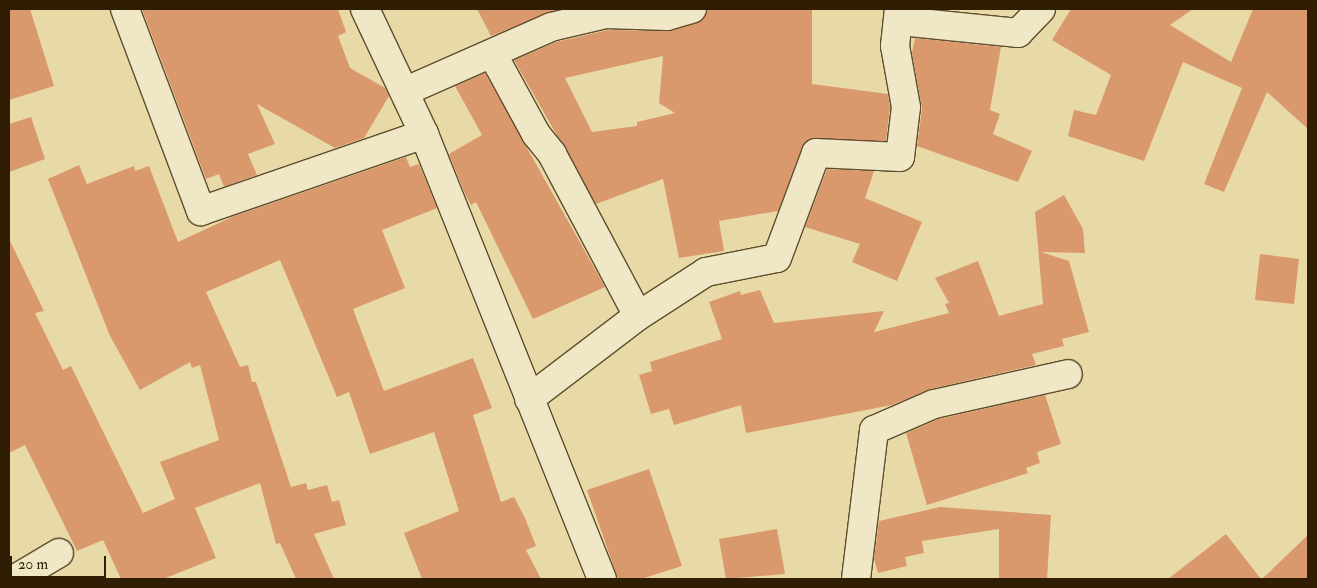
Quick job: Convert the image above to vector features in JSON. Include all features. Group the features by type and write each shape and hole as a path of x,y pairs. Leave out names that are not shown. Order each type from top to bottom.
{"street":[{"path":"125,9 201,211 424,134"},
{"path":"365,9 406,91 424,134 602,579"},
{"path":"406,91 493,55 551,27 606,14 667,16 692,9"},
{"path":"529,400 638,316 706,272 777,258 816,153 900,157 906,107 895,46 899,15 1018,33 1041,9"},
{"path":"493,55 536,134 552,154 638,316"},
{"path":"856,579 874,430 934,404 1068,374"},
{"path":"15,579 59,554"}],"building":[{"path":"9,9 30,9 54,86 9,100"},
{"path":"142,9 338,9 346,32 338,36 350,68 385,88 389,96 364,138 335,148 257,104 275,144 248,154 257,175 224,187 219,174 206,179"},
{"path":"477,9 560,9 491,36"},
{"path":"707,9 812,9 812,84 888,94 890,107 886,141 808,140 778,211 719,221 724,251 679,258 663,179 596,204 514,60 556,42 608,30 671,31 703,20","holes":["663,56 659,103 675,113 637,122 637,126 592,132 565,78"]},
{"path":"1071,9 1193,9 1170,25 1231,62 1253,9 1308,9 1308,129 1267,92 1224,192 1204,184 1242,88 1183,62 1144,161 1068,136 1074,110 1096,115 1111,75 1052,40"},
{"path":"915,38 1001,47 990,110 1000,114 993,134 1032,151 1018,182 917,146 922,109 912,53"},
{"path":"485,73 605,287 533,319 476,202 471,205 466,196 449,154 482,135 455,86"},
{"path":"31,117 45,159 9,172 9,124"},
{"path":"406,157 410,167 419,164 437,208 382,230 405,288 353,309 384,391 473,358 492,408 473,415 501,502 514,497 525,518 536,546 526,550 541,579 422,579 404,533 459,511 434,432 370,454 349,392 337,397 280,260 206,292 240,367 248,365 252,382 256,382 291,487 306,483 308,490 327,485 332,502 339,500 346,525 314,534 334,579 296,579 280,543 276,544 260,483 195,508 216,558 163,579 121,579 103,540 77,551 25,445 9,453 9,239 44,311 35,313 63,370 71,366 143,513 175,499 160,462 219,440 200,365 192,368 190,362 140,390 110,336 48,179 79,165 87,184 134,166 135,171 149,166 178,242 234,216"},
{"path":"827,169 874,171 865,198 922,222 897,281 852,262 860,244 805,227"},
{"path":"1064,195 1083,229 1085,253 1041,252 1069,261 1089,332 1062,339 1064,346 1032,354 1036,365 931,389 892,405 746,433 741,405 674,425 669,409 651,414 639,375 652,371 650,362 722,339 709,302 740,291 741,295 760,290 774,323 884,311 874,332 949,313 945,304 949,303 935,278 978,261 999,316 1043,304 1035,212"},
{"path":"1260,254 1299,259 1294,304 1255,300"},
{"path":"1045,395 1061,444 1037,452 1040,463 1026,468 1028,473 927,505 906,433 939,419"},
{"path":"649,469 682,566 641,579 618,579 587,490"},
{"path":"940,507 1051,515 1047,579 999,579 999,529 922,541 924,553 905,557 907,566 878,573 874,558 879,521"},
{"path":"777,529 785,574 726,579 719,539"},
{"path":"1226,534 1261,579 1168,579"},
{"path":"1308,535 1308,579 1262,579"}]}
